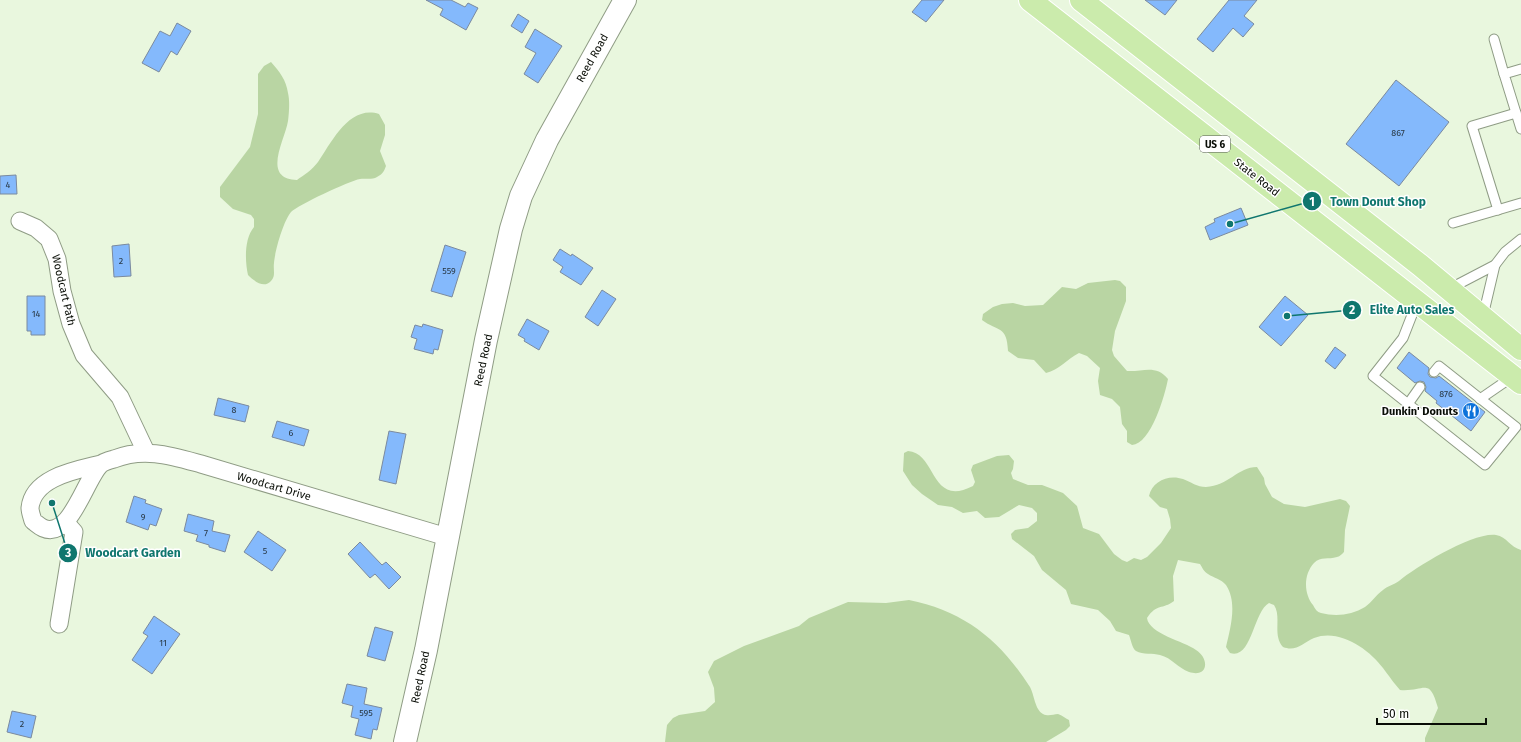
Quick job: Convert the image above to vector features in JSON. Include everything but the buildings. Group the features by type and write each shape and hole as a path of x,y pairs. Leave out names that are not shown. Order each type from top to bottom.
{"main road":[{"name":"State Road","path":"1030,0 1517,380"},
{"name":"US 6","path":"1081,0 1343,204 1521,349"}],"street":[{"name":"Reed Road","path":"405,742 426,650 486,340 511,229 521,196 547,140 625,0"},
{"name":"Woodcart Path","path":"20,221 36,228 49,239 57,259 62,292 71,324 84,355 120,397 146,452"},
{"name":"Woodcart Drive","path":"66,522 56,529 44,528 33,521 30,508 36,492 48,482 70,472 101,464 122,455 146,452 170,456 201,464 447,537"},
{"path":"59,624 74,532 66,522 101,464"}],"lane":[{"path":"1494,39 1521,129"},
{"path":"1504,74 1521,69"},
{"path":"1498,210 1472,126 1516,113"},
{"path":"1453,223 1521,203"},
{"path":"1483,318 1495,265 1505,252 1521,239"},
{"path":"1449,289 1495,265"},
{"path":"1399,288 1412,315 1404,338 1373,376 1485,465 1516,427 1439,366 1434,372"},
{"path":"1480,399 1517,380"},
{"path":"1408,404 1420,388"}],"green space":[{"path":"271,62 284,80 289,100 288,121 278,157 280,173 286,178 297,180 316,165 342,127 359,115 368,113 379,114 385,125 385,135 380,151 386,166 381,175 377,177 360,179 346,184 313,199 291,212 282,229 276,251 273,277 268,283 262,284 256,282 248,275 247,269 246,250 248,238 254,227 254,219 251,215 233,209 220,197 220,187 250,147 258,114 258,74 264,66"},
{"path":"1115,280 1120,281 1126,287 1126,301 1115,331 1112,350 1114,356 1127,371 1154,370 1163,374 1168,379 1164,396 1151,428 1139,443 1132,445 1127,442 1127,431 1122,424 1120,407 1112,399 1100,395 1098,381 1100,368 1087,356 1079,353 1051,372 1046,373 1034,360 1018,358 1008,351 1004,333 982,320 983,314 993,307 1002,304 1013,303 1025,306 1043,305 1062,287 1076,289 1088,283"},
{"path":"908,451 917,454 924,460 941,485 949,490 959,491 973,486 975,482 971,470 973,465 997,456 1009,455 1014,461 1011,473 1013,479 1028,485 1042,485 1063,493 1077,506 1083,528 1099,534 1114,554 1127,562 1134,558 1141,560 1147,557 1161,543 1171,528 1167,509 1160,507 1149,496 1157,483 1167,478 1172,477 1183,479 1206,487 1214,486 1244,470 1257,467 1264,478 1265,484 1272,497 1284,504 1305,507 1340,499 1346,501 1350,506 1345,530 1344,552 1338,557 1322,559 1314,563 1310,568 1306,579 1306,590 1315,609 1320,613 1332,615 1360,610 1385,589 1418,567 1445,552 1474,539 1486,536 1500,536 1517,549 1521,550 1521,742 1425,742 1425,738 1438,708 1435,698 1429,689 1400,690 1370,654 1353,642 1343,638 1324,636 1314,638 1296,648 1283,647 1277,632 1276,610 1274,605 1269,603 1259,616 1248,643 1237,653 1230,653 1226,647 1232,616 1232,600 1230,592 1224,583 1204,571 1200,564 1178,560 1173,576 1174,601 1170,604 1157,608 1147,618 1149,624 1160,633 1196,650 1205,662 1205,667 1203,670 1195,673 1189,672 1164,656 1136,651 1129,635 1116,631 1110,621 1098,610 1071,604 1066,590 1042,570 1034,556 1012,539 1011,534 1015,530 1028,528 1037,521 1037,513 1032,508 1019,505 999,517 985,518 977,511 963,513 952,507 938,505 912,485 903,471 904,453"},
{"path":"909,600 929,605 947,612 964,620 979,630 1006,655 1018,670 1030,687 1036,706 1040,712 1047,715 1058,714 1069,720 1070,726 1046,742 665,742 667,725 673,718 679,715 705,711 715,702 714,688 708,672 714,661 744,646 799,626 809,618 848,602 886,603"}],"place":[{"name":"Town Donut Shop","path":"1230,224"},
{"name":"Elite Auto Sales","path":"1287,316"},
{"name":"Dunkin' Donuts","path":"1471,411"},
{"name":"Woodcart Garden","path":"52,503"}]}
